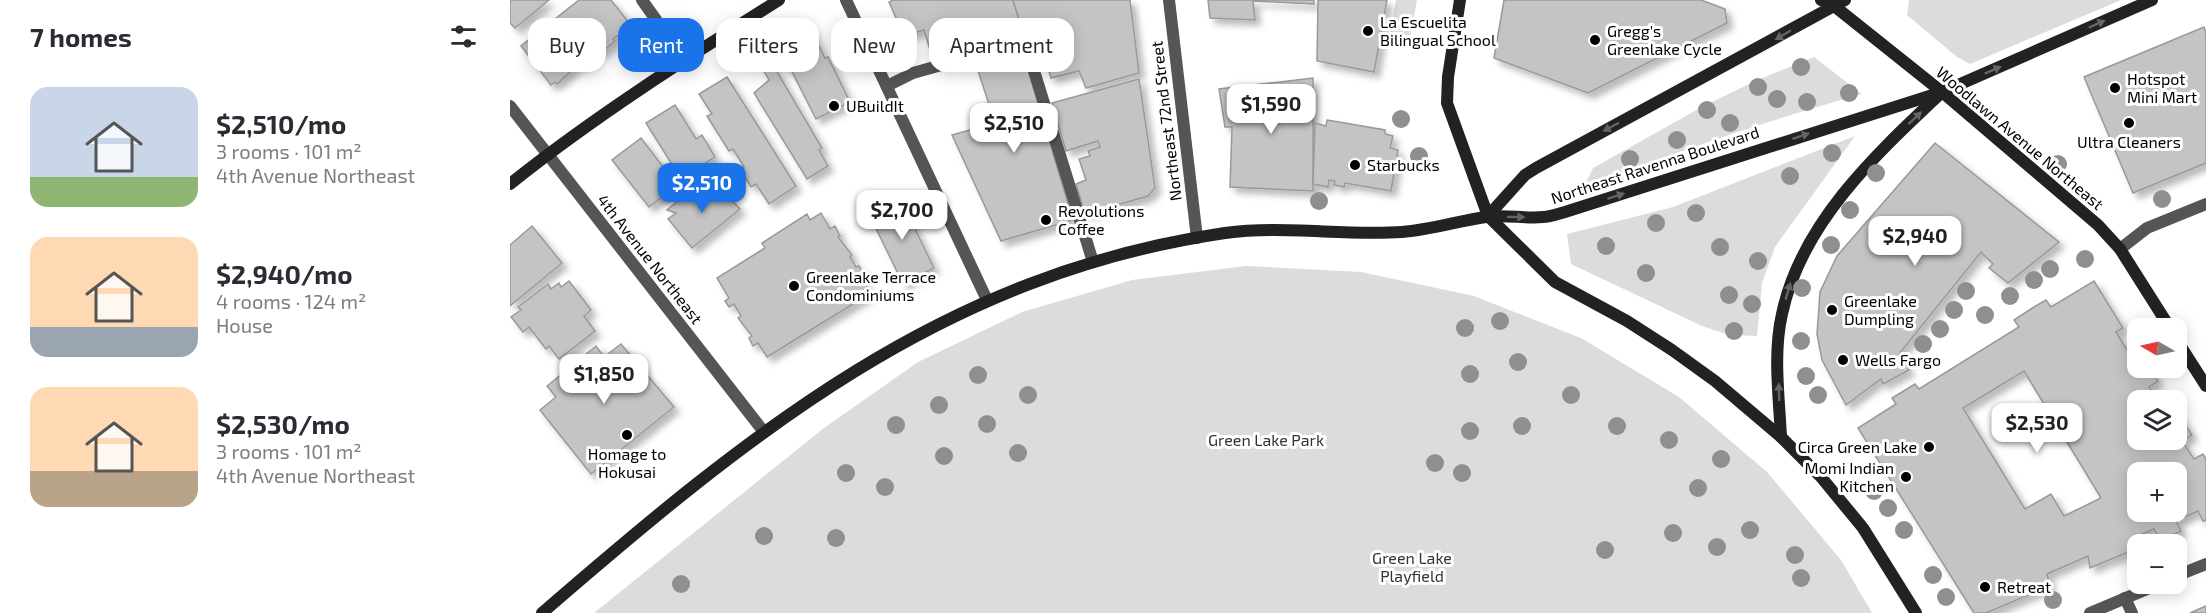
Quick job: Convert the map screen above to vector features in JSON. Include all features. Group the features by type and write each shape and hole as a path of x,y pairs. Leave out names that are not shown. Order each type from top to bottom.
{"main road":[{"path":"704,47 779,0"},
{"path":"1460,0 1448,77 1447,103 1488,216 1556,282 1627,321 1715,381 1781,436 1821,477 1863,528 1916,613"},
{"name":"Woodlawn Avenue Northeast","path":"1821,0 1837,2 2098,225 2120,249 2164,318"},
{"name":"Northeast Ravenna Boulevard","path":"542,613 657,515 764,432 867,362 987,300 1093,262 1197,238 1259,229 1401,232 1488,216 1545,217 1565,212 1942,93 2152,0"},
{"path":"1488,216 1525,175 1536,168 1778,38 1837,2"},
{"path":"510,184 548,154 665,72"},
{"path":"1781,436 1778,348 1781,315 1790,282 1805,250 1869,162 1942,93"},
{"path":"2187,356 2206,386"}],"street":[{"path":"642,0 655,18"},
{"path":"846,0 987,300"},
{"name":"Northeast 72nd Street","path":"1169,0 1197,238"},
{"path":"887,86 914,73 1005,47 1016,47 1026,52 1031,61 1093,262"},
{"name":"4th Avenue Northeast","path":"510,106 764,432"},
{"path":"2120,249 2147,228 2206,204"},
{"path":"2187,572 2206,564"},
{"path":"2090,613 2135,594"},
{"path":"2125,598 2132,613"}],"green space":[{"path":"1396,0 1417,0 1410,39 1390,36"},
{"path":"1909,0 2121,0 1970,64 1957,57 1907,15"},
{"path":"1814,57 1862,94 1730,135 1622,175 1586,183 1593,168 1700,108 1755,81"},
{"path":"1855,136 1775,247 1762,283 1757,336 1729,335 1702,326 1571,264 1567,234 1673,207"},
{"name":"Green Lake Park","path":"1246,266 1361,272 1474,296 1581,338 1679,397 1767,472 1841,560 1872,613 594,613 824,428 918,362 1022,312 1132,280"}],"building":[{"path":"510,0 549,0 515,28 510,23"},
{"path":"579,0 611,0 625,18 618,18 618,37 613,39 615,41 606,49 606,18 556,18"},
{"path":"893,0 1013,0 1018,18 929,18 929,47 924,30 917,32 917,18 896,18 889,2"},
{"path":"1013,0 1130,0 1139,73 1086,88 1079,71 1051,78 1049,72 1074,72 1074,18 1018,18"},
{"path":"1208,0 1314,0 1314,4 1253,1 1255,20 1210,18"},
{"path":"1318,0 1387,0 1374,72 1317,61"},
{"name":"Gregg's Greenlake Cycle","path":"1504,0 1701,0 1725,9 1727,23 1588,93 1494,58"},
{"path":"2204,27 2206,33 2206,163 2133,193 2084,77"},
{"path":"528,40 528,55 521,46"},
{"path":"819,46 825,58 828,57 831,72 835,72 850,102 816,119 792,72 819,72"},
{"path":"541,72 570,72 557,84 555,82 551,85"},
{"path":"764,72 777,72 822,148 819,150 828,166 807,179 754,93 769,80"},
{"path":"979,72 1029,72 1073,220 1001,241 952,135 995,123"},
{"path":"727,77 796,186 769,204 756,184 751,187 740,169 744,167 733,149 729,151 707,116 712,114 699,94"},
{"path":"1313,78 1313,191 1230,187 1232,127 1225,127 1219,89"},
{"path":"1139,79 1155,188 1148,196 1085,214 1076,184 1086,180 1079,159 1090,156 1088,151 1100,147 1098,141 1066,151 1052,103"},
{"path":"675,105 696,139 702,135 715,157 681,179 646,123"},
{"name":"Starbucks","path":"1327,120 1385,130 1385,134 1393,136 1390,148 1398,150 1391,191 1345,183 1344,187 1334,185 1335,181 1329,180 1328,187 1313,184 1315,123 1326,126"},
{"path":"641,138 677,185 649,207 612,160"},
{"name":"Circa Green Lake","path":"1935,143 2059,242 2008,283 1989,268 1993,264 1981,252 1899,354 1909,370 1883,384 1881,379 1846,405 1822,360 1817,334 1820,292 1837,256"},
{"path":"714,182 740,209 692,248 668,219 676,213 667,210 686,194 692,201"},
{"path":"900,198 934,268 903,284 870,216"},
{"name":"Greenlake Terrace Condominiums","path":"821,213 830,229 835,226 840,236 838,237 852,255 850,257 856,267 859,266 865,276 861,278 871,293 767,357 758,343 753,346 749,338 752,336 738,318 741,316 734,304 729,307 725,301 729,298 717,278 765,248 762,243 807,214 810,220"},
{"path":"532,226 562,263 510,306 510,245"},
{"path":"569,281 591,310 584,316 595,331 559,359 549,346 546,349 529,327 523,332 511,317 521,310 518,307 548,284 551,289 559,283 561,287"},
{"name":"Circa Green Lake","path":"2094,281 2123,328 2116,332 2127,350 2127,378 2156,378 2158,381 2149,387 2151,390 2127,390 2127,450 2187,448 2194,459 2203,454 2206,459 2206,520 2203,521 2198,511 2187,516 2187,462 2127,462 2127,522 2176,522 2181,531 2174,534 2157,534 2154,529 2142,534 2127,534 2127,553 2090,568 2088,556 2047,574 2050,586 1986,613 1974,613 1858,428 1896,404 1892,398 1915,384 1919,389 2019,327 2014,320 2046,300 2051,307","holes":["2024,371 2101,498 2064,516 2051,494 2025,509 1963,408"]},
{"path":"621,344 674,407 591,474 540,410 556,397 547,386 596,346 604,357"},
{"name":"Circa Green Lake","path":"2187,428 2192,435 2187,438"},
{"path":"2206,606 2206,613 2190,613"}],"place":[{"name":"La Escuelita Bilingual School","path":"1368,31"},
{"name":"Gregg's Greenlake Cycle","path":"1595,40"},
{"name":"Hotspot Mini Mart","path":"2115,88"},
{"name":"UBuildIt","path":"834,106"},
{"name":"Ultra Cleaners","path":"2129,123"},
{"name":"Starbucks","path":"1355,165"},
{"name":"Revolutions Coffee","path":"1046,220"},
{"name":"Greenlake Terrace Condominiums","path":"794,286"},
{"name":"Greenlake Dumpling","path":"1832,310"},
{"name":"Wells Fargo","path":"1843,360"},
{"name":"Homage to Hokusai","path":"627,435"},
{"name":"Circa Green Lake","path":"1929,447"},
{"name":"Momi Indian Kitchen","path":"1906,477"},
{"name":"Retreat","path":"1985,587"}],"park label":[{"name":"Green Lake Playfield","path":"1412,567"}]}
